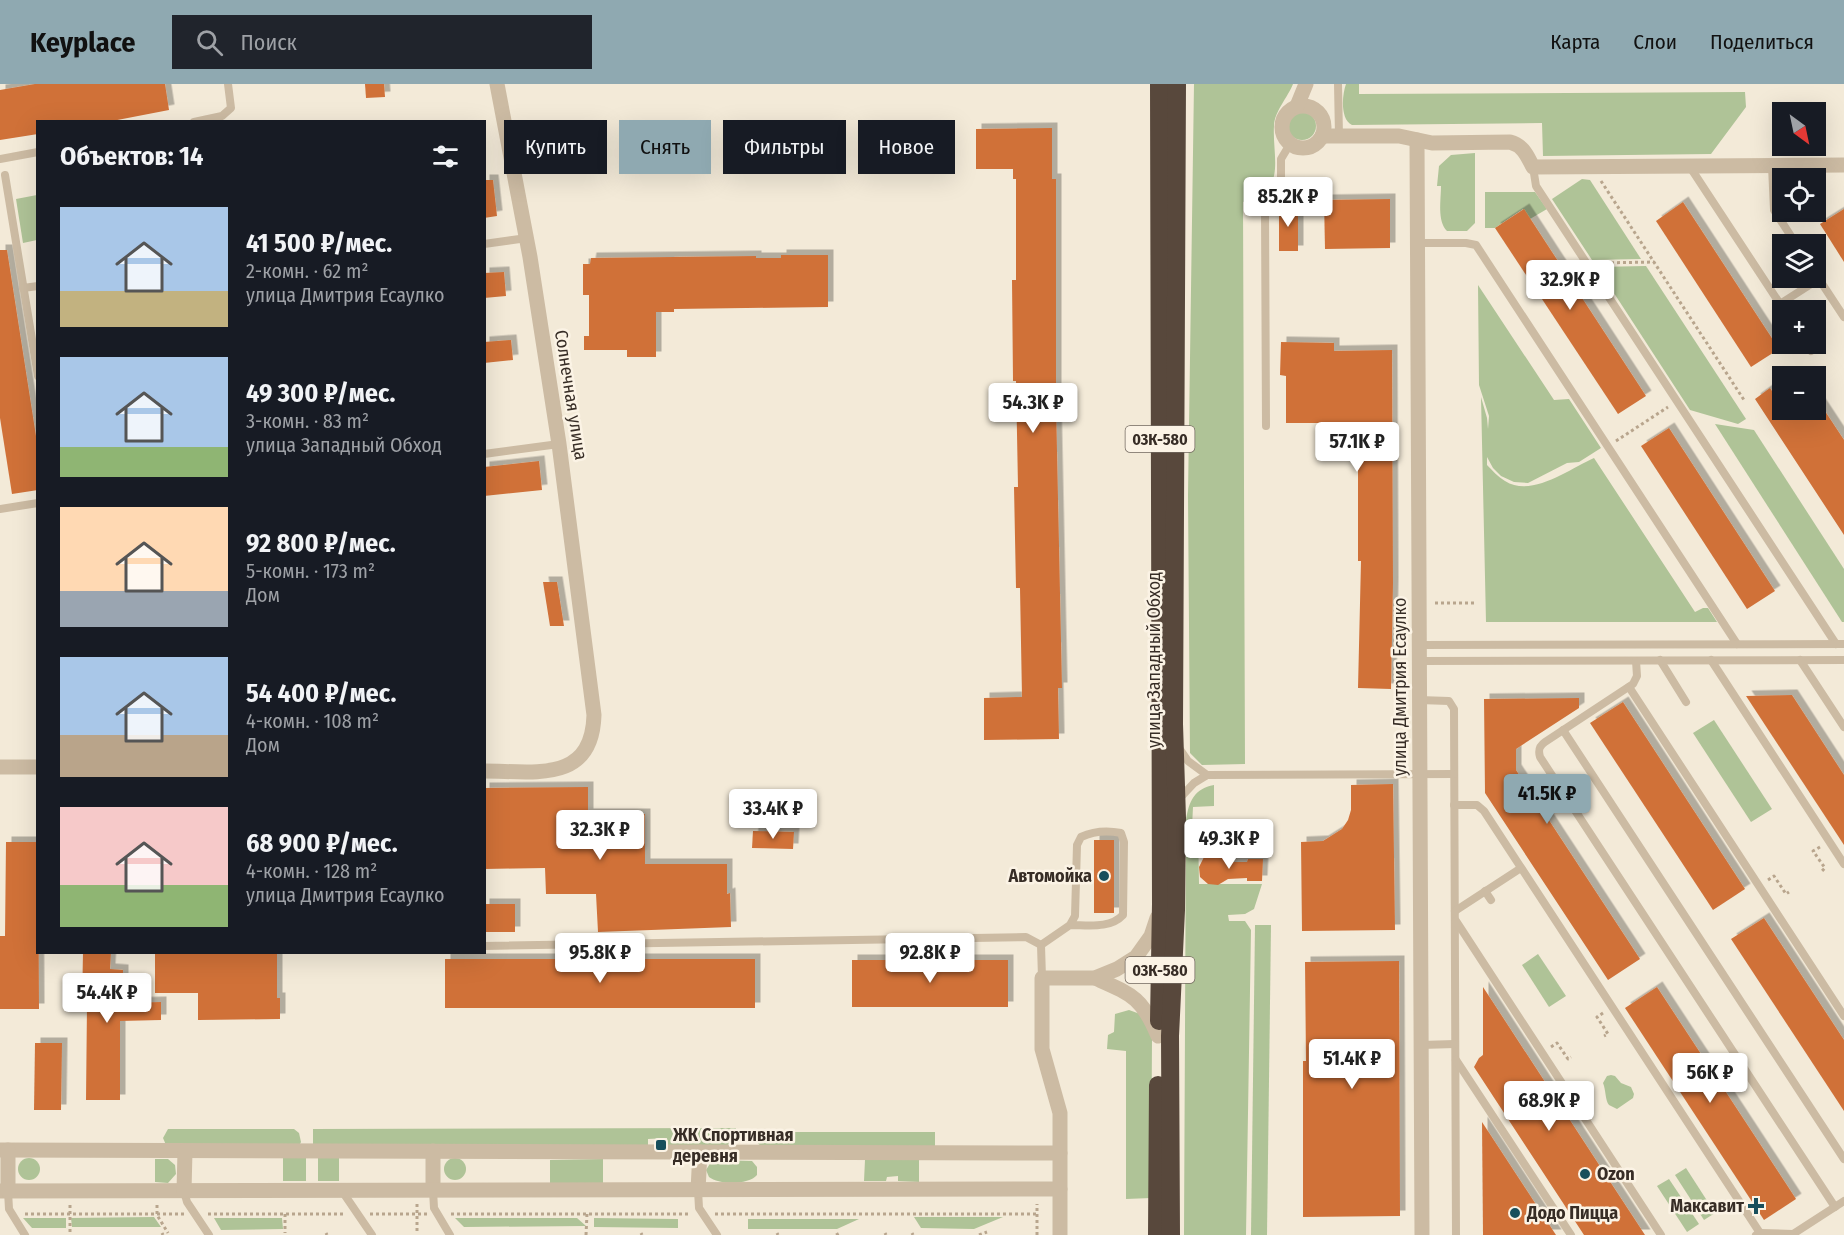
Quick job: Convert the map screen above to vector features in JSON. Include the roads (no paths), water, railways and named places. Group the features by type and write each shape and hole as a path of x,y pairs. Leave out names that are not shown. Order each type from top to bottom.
{"highway":[{"name":"улица Западный Обход","path":"1157,1235 1161,904 1159,84"},
{"name":"улица Западный Обход","path":"1172,1235 1170,1036 1176,910 1177,84"}],"street":[{"name":"Солнечная улица","path":"486,771 553,772 567,767 579,757 594,731 594,715 559,444 526,238 497,84"},
{"path":"1305,84 1297,106 1286,114 1281,126 1285,139 1297,147 1311,146 1322,136 1399,136 1432,143 1510,142 1519,145 1524,150 1533,167 1844,165"},
{"path":"1297,106 1317,111 1323,123 1322,136"},
{"name":"улица Дмитрия Есаулко","path":"1417,140 1422,1235"},
{"path":"0,767 36,767"},
{"path":"1060,1235 1060,1113 1042,1049 1042,978 1095,978 1117,969 1136,957 1151,936 1161,904"},
{"path":"1095,978 1131,994 1149,1014 1158,1036"},
{"path":"1060,1153 4,1150 4,1191 1060,1189"},
{"path":"184,1191 185,1151"},
{"path":"433,1151 433,1191"},
{"path":"698,1190 700,1152"}],"lane":[{"path":"222,119 231,108 228,84"},
{"path":"1338,84 1339,136"},
{"path":"1266,426 1265,210 1281,179 1281,159 1290,144"},
{"path":"0,159 36,152"},
{"path":"1772,166 1774,210 1790,234"},
{"path":"1533,167 1536,186 1840,644"},
{"path":"1690,167 1777,300"},
{"path":"5,175 36,364"},
{"path":"486,244 526,238"},
{"path":"1418,243 1476,245 1737,644"},
{"path":"23,288 36,286"},
{"path":"1790,300 1803,288"},
{"path":"1825,288 1844,317"},
{"path":"486,454 559,444"},
{"path":"0,509 36,503"},
{"path":"1419,645 1840,644"},
{"path":"1660,660 1686,702"},
{"path":"1711,660 1844,864"},
{"path":"1800,660 1844,726"},
{"path":"1419,661 1844,660"},
{"path":"1636,661 1636,680 1629,687 1540,745 1540,757 1835,1207"},
{"path":"1629,687 1844,1016"},
{"path":"1419,700 1449,700 1454,709 1456,1235"},
{"path":"1563,730 1844,1159"},
{"path":"1175,740 1188,761 1207,776"},
{"path":"1176,803 1182,794 1207,776 1454,774"},
{"path":"1454,805 1480,807 1758,1234 1792,1234 1844,1202"},
{"path":"1041,945 1070,925 1075,916 1077,845 1081,837 1093,832 1121,833 1124,842 1123,915 1117,922 1106,925 1070,925"},
{"path":"1455,915 1485,891 1521,868"},
{"path":"1485,891 1491,900"},
{"path":"1455,915 1661,1235"},
{"path":"486,946 1026,937 1041,945"},
{"path":"1041,945 1042,978"},
{"path":"1421,1045 1455,1044"},
{"path":"1456,1059 1571,1235"},
{"path":"698,1190 698,1204 717,1235"},
{"path":"4,1191 12,1214 25,1235"},
{"path":"184,1191 185,1197 208,1235"},
{"path":"342,1191 372,1235"},
{"path":"433,1191 434,1208 450,1235"}],"place":[{"name":"Автомойка","path":"1104,876"},
{"name":"ЖК Спортивная деревня","path":"661,1145"},
{"name":"Ozon","path":"1585,1174"},
{"name":"Максавит","path":"1756,1206"},
{"name":"Додо Пицца","path":"1515,1213"}]}
